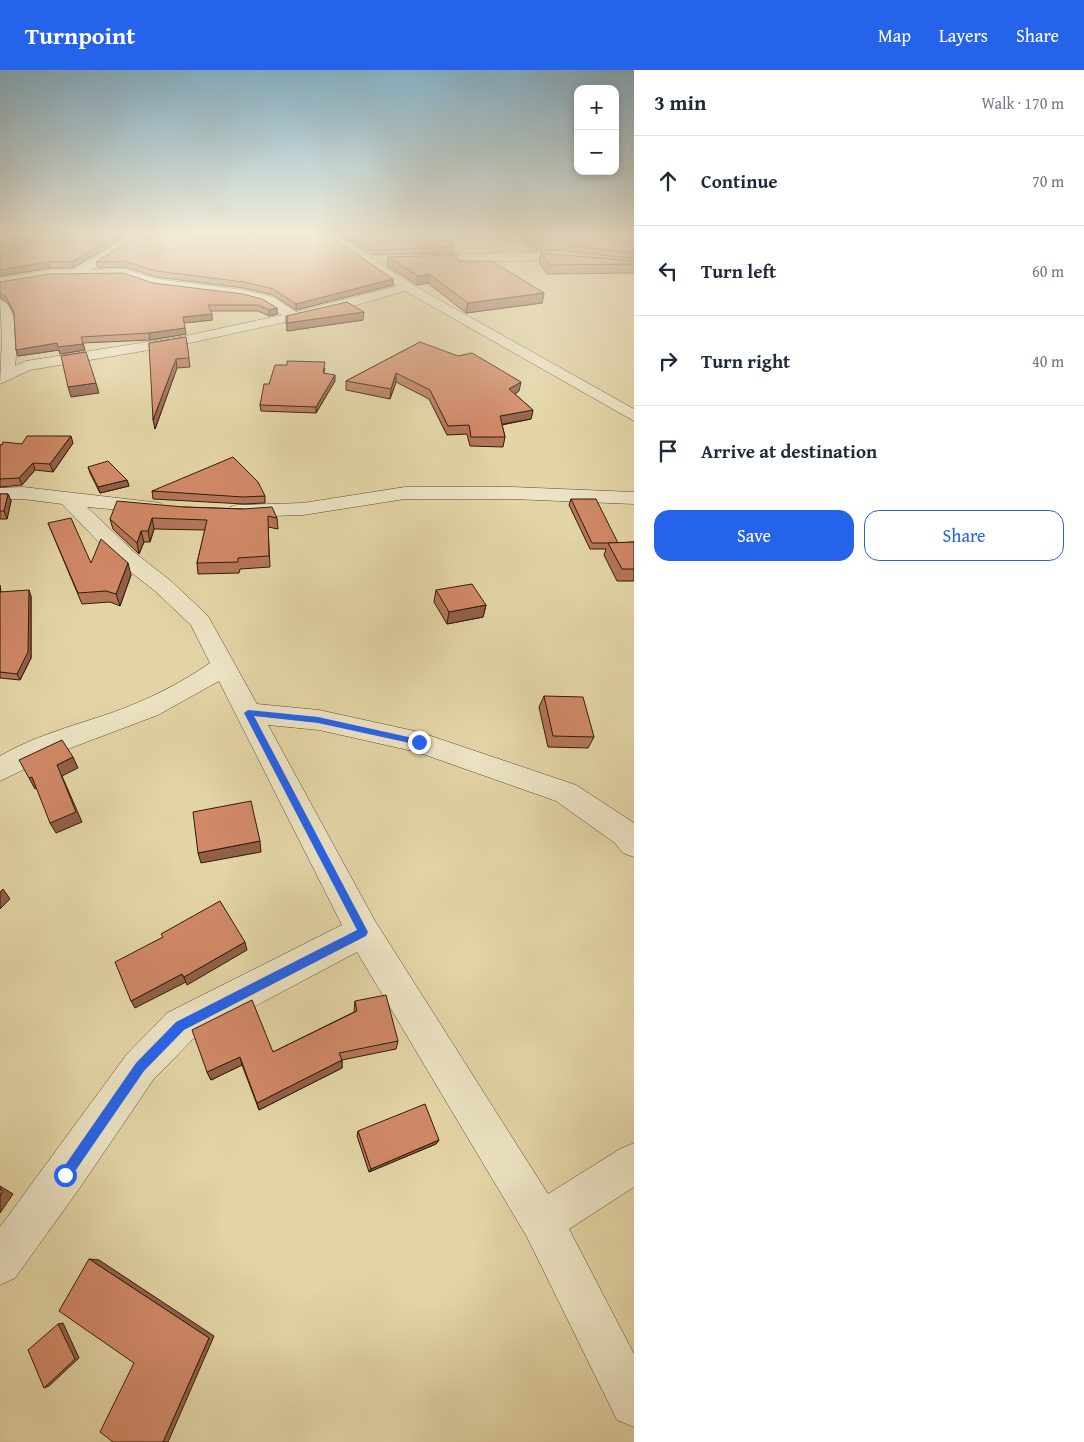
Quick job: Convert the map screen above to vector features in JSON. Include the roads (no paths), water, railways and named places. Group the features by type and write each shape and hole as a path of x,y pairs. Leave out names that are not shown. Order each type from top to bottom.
{"street":[{"path":"264,299 294,316"},
{"path":"3,376 26,366 185,340 364,299"},
{"path":"428,299 634,416"},
{"path":"0,304 6,314 11,346 3,376"},
{"path":"0,494 23,493 172,508"},
{"path":"222,511 303,509 405,493 512,493 634,498"},
{"path":"68,499 126,557 163,586 200,621 363,932 542,1222 634,1403"},
{"path":"0,770 48,746 138,713 202,682 224,665"},
{"path":"248,713 318,720 419,742 566,793 626,834 634,844"},
{"path":"0,1263 65,1175 140,1067 180,1026 363,932"},
{"path":"542,1222 634,1163"}]}
